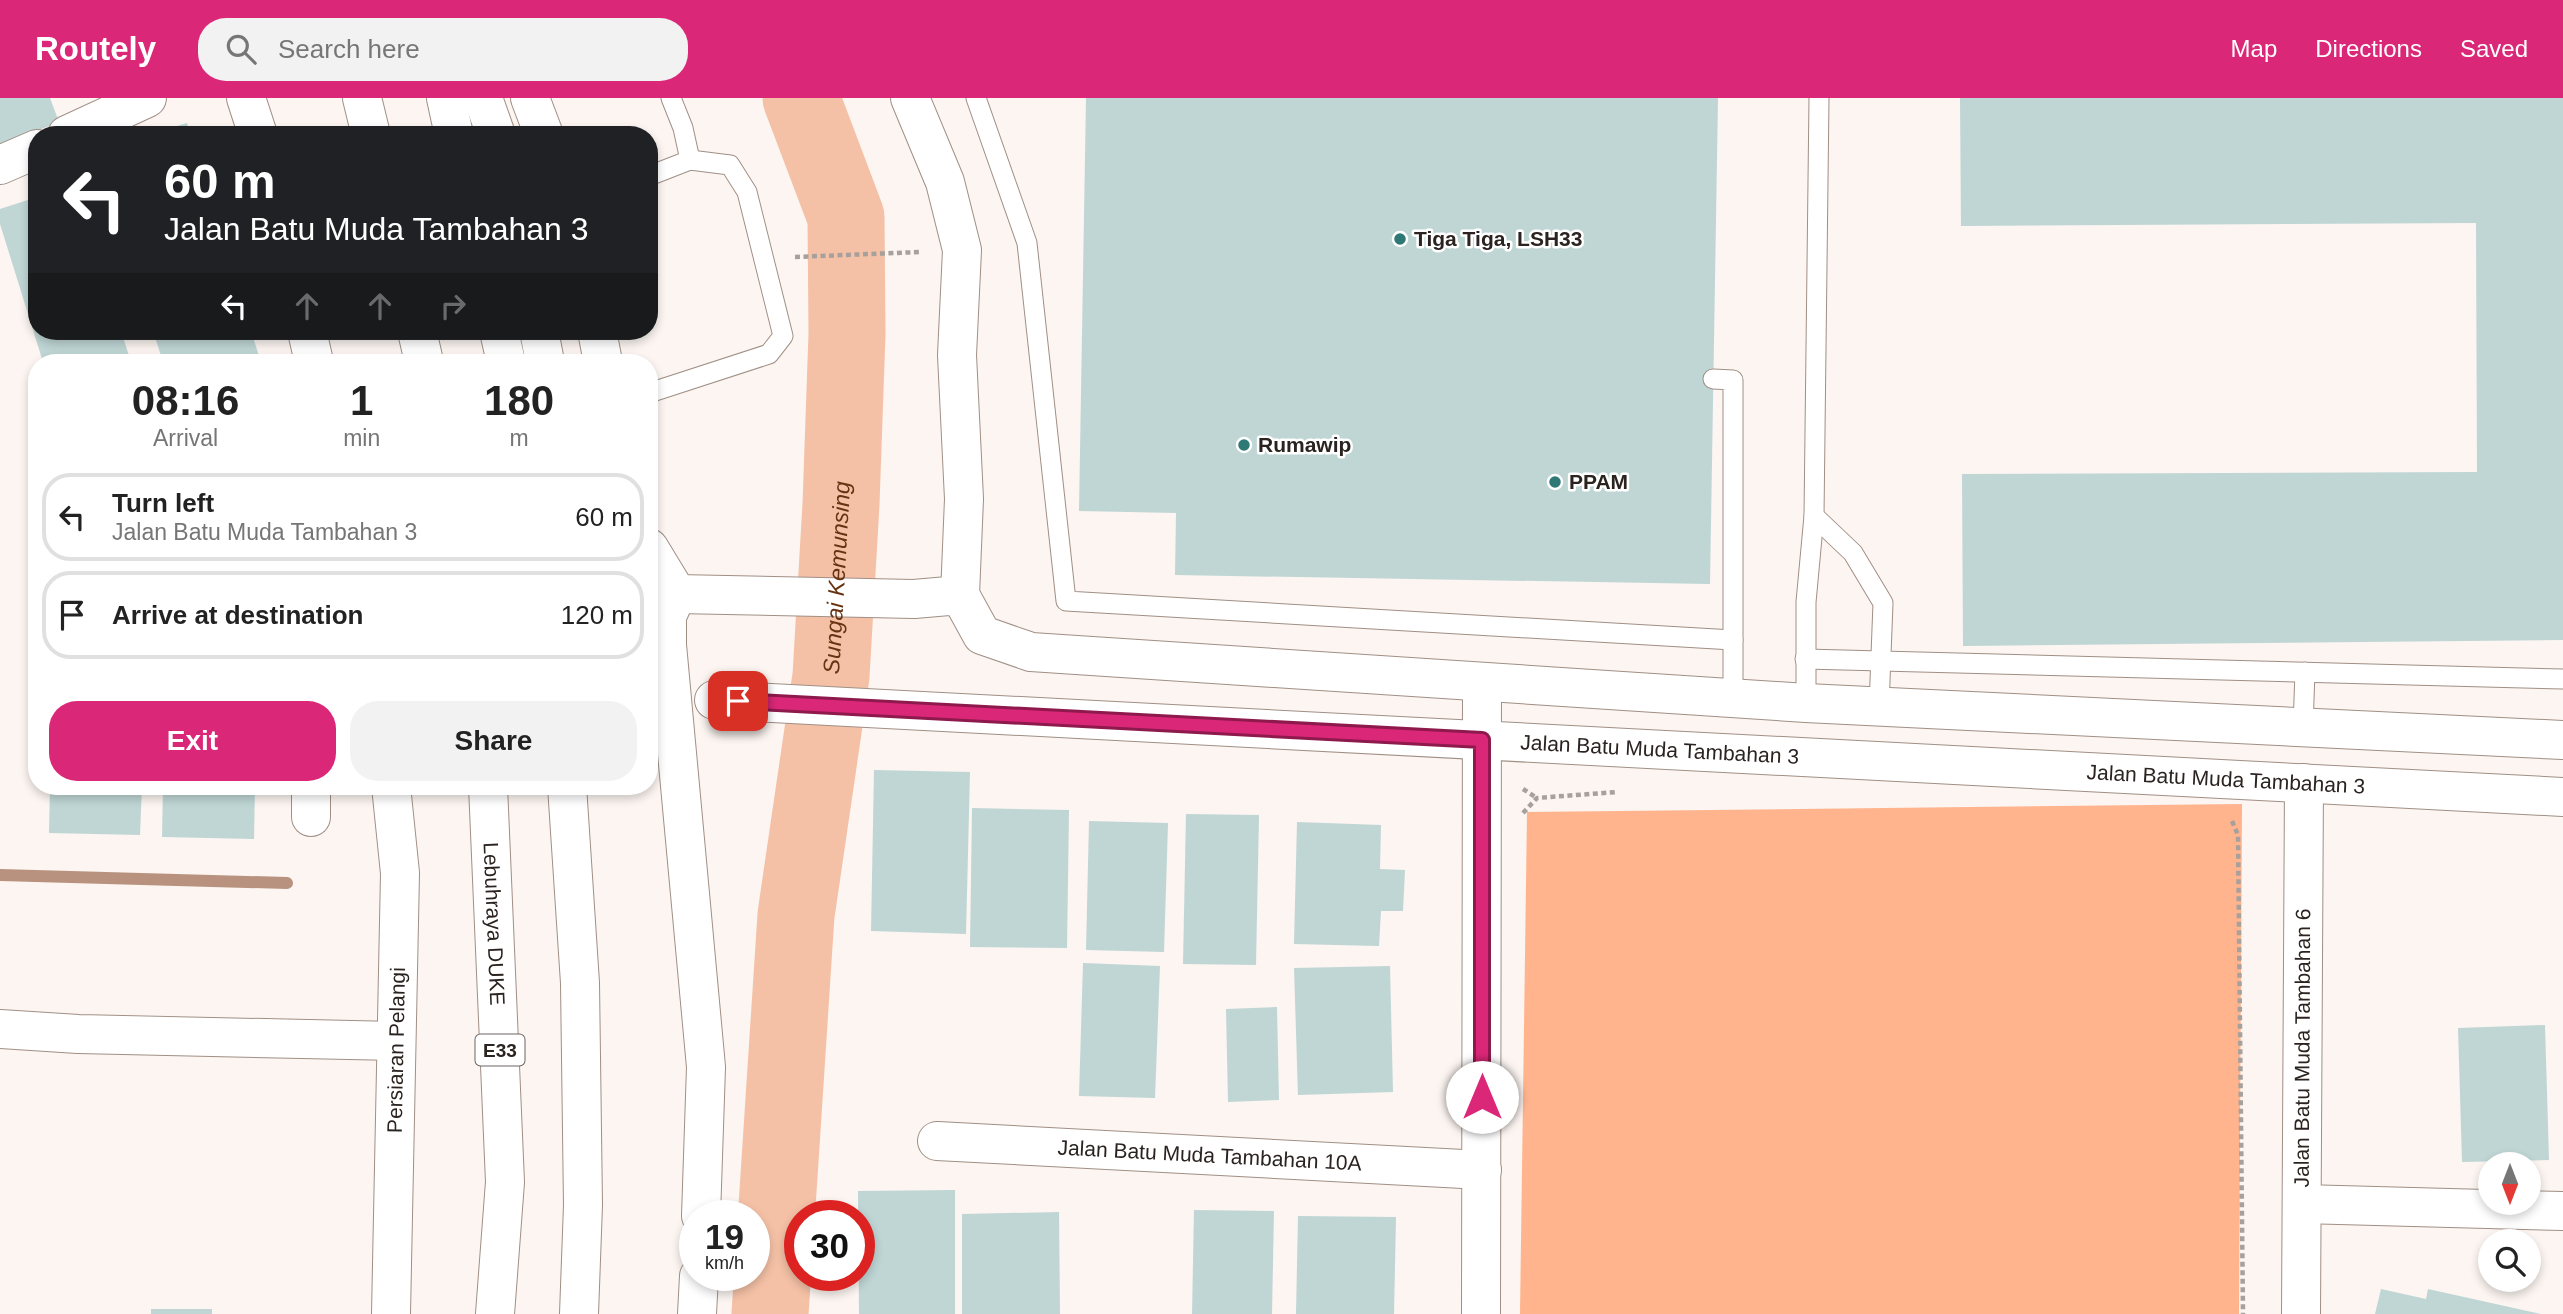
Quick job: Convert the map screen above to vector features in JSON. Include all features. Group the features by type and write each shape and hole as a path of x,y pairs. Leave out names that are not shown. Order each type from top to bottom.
{"main road":[{"path":"86,126 147,98"},
{"path":"246,98 255,126"},
{"path":"362,98 369,126"},
{"path":"446,98 452,126"},
{"path":"483,98 493,126"},
{"path":"530,98 541,126"},
{"path":"910,98 945,183 962,250 957,355 964,499 960,595 982,635 1031,652 1482,684 1879,707 2563,740"},
{"path":"0,165 28,153"},
{"path":"702,1200 706,1067 663,594 914,599 960,595"},
{"path":"1481,1314 1482,684"},
{"name":"Jalan Batu Muda Tambahan 3","path":"714,700 2563,797"},
{"name":"Jalan Batu Muda Tambahan 6","path":"2301,1314 2304,783"},
{"name":"Persiaran Pelangi","path":"391,1314 400,873 392,795"},
{"name":"Lebuhraya DUKE","path":"488,795 505,1182 495,1314"},
{"path":"568,795 580,983 583,1205 579,1314"},
{"path":"0,1029 78,1034 396,1041"},
{"name":"Jalan Batu Muda Tambahan 10A","path":"937,1141 1482,1170"},
{"path":"2302,1204 2563,1212"},
{"path":"697,1314 698,1291"}],"lane":[{"path":"671,98 683,128 690,160"},
{"path":"976,98 1027,243 1066,601 1733,640"},
{"path":"1807,703 1806,602 1814,516 1819,98"},
{"path":"658,172 690,160 730,165 747,192 783,335 769,354 658,390"},
{"path":"1713,380 1733,380 1733,699"},
{"path":"1814,516 1853,553 1883,603 1879,707"},
{"path":"1805,659 2563,679"},
{"path":"2303,727 2305,672"}],"path":[{"path":"764,258 962,250"},
{"path":"1516,820 1537,798 1629,791"},
{"path":"2231,817 2238,835 2243,1314"}],"shaded area":[{"path":"2242,804 2239,1314 1520,1314 1527,812"}],"building":[{"path":"0,98 50,98 59,122 49,126 28,126 28,134 0,145"},
{"name":"Tiga Tiga, LSH33","path":"1086,98 1718,98 1710,584 1175,575 1176,513 1079,511"},
{"path":"1960,98 2563,98 2563,640 1963,646 1962,474 2477,472 2476,223 1961,226"},
{"path":"28,200 28,314 0,224 0,209"},
{"path":"36,340 124,340 128,354 41,354"},
{"path":"156,340 254,340 258,354 160,354"},
{"path":"874,770 970,772 966,934 871,931"},
{"path":"50,795 142,795 140,835 49,833"},
{"path":"163,795 255,795 254,839 162,837"},
{"path":"972,808 1069,810 1067,948 970,947"},
{"path":"1186,814 1259,815 1256,965 1183,964"},
{"path":"1089,821 1168,823 1164,952 1086,950"},
{"path":"1297,822 1381,825 1380,869 1405,870 1403,911 1381,911 1379,946 1294,944"},
{"path":"1083,963 1160,966 1155,1098 1079,1096"},
{"path":"1390,966 1393,1092 1298,1095 1294,968"},
{"path":"1277,1007 1279,1100 1228,1102 1226,1009"},
{"path":"2545,1025 2549,1160 2541,1160 2541,1152 2478,1152 2478,1162 2462,1162 2458,1028"},
{"path":"955,1190 955,1314 859,1314 859,1291 875,1291 875,1200 858,1200 858,1191"},
{"path":"1194,1210 1274,1211 1272,1314 1192,1314"},
{"path":"1059,1212 1060,1314 962,1314 962,1214"},
{"path":"1298,1216 1396,1217 1394,1314 1296,1314"},
{"path":"2381,1289 2426,1299 2428,1289 2541,1314 2375,1314"},
{"path":"151,1309 212,1309 212,1314 151,1314"}],"waterway":[{"name":"Sungai Kemunsing","path":"770,1314 796,915 831,676 847,334 846,217 801,98"},
{"path":"0,875 287,883"}],"place":[{"name":"Tiga Tiga, LSH33","path":"1400,239"},
{"name":"Rumawip","path":"1244,445"},
{"name":"PPAM","path":"1555,482"}],"route":[{"path":"738,701 1482,740 1482,1097"}]}
